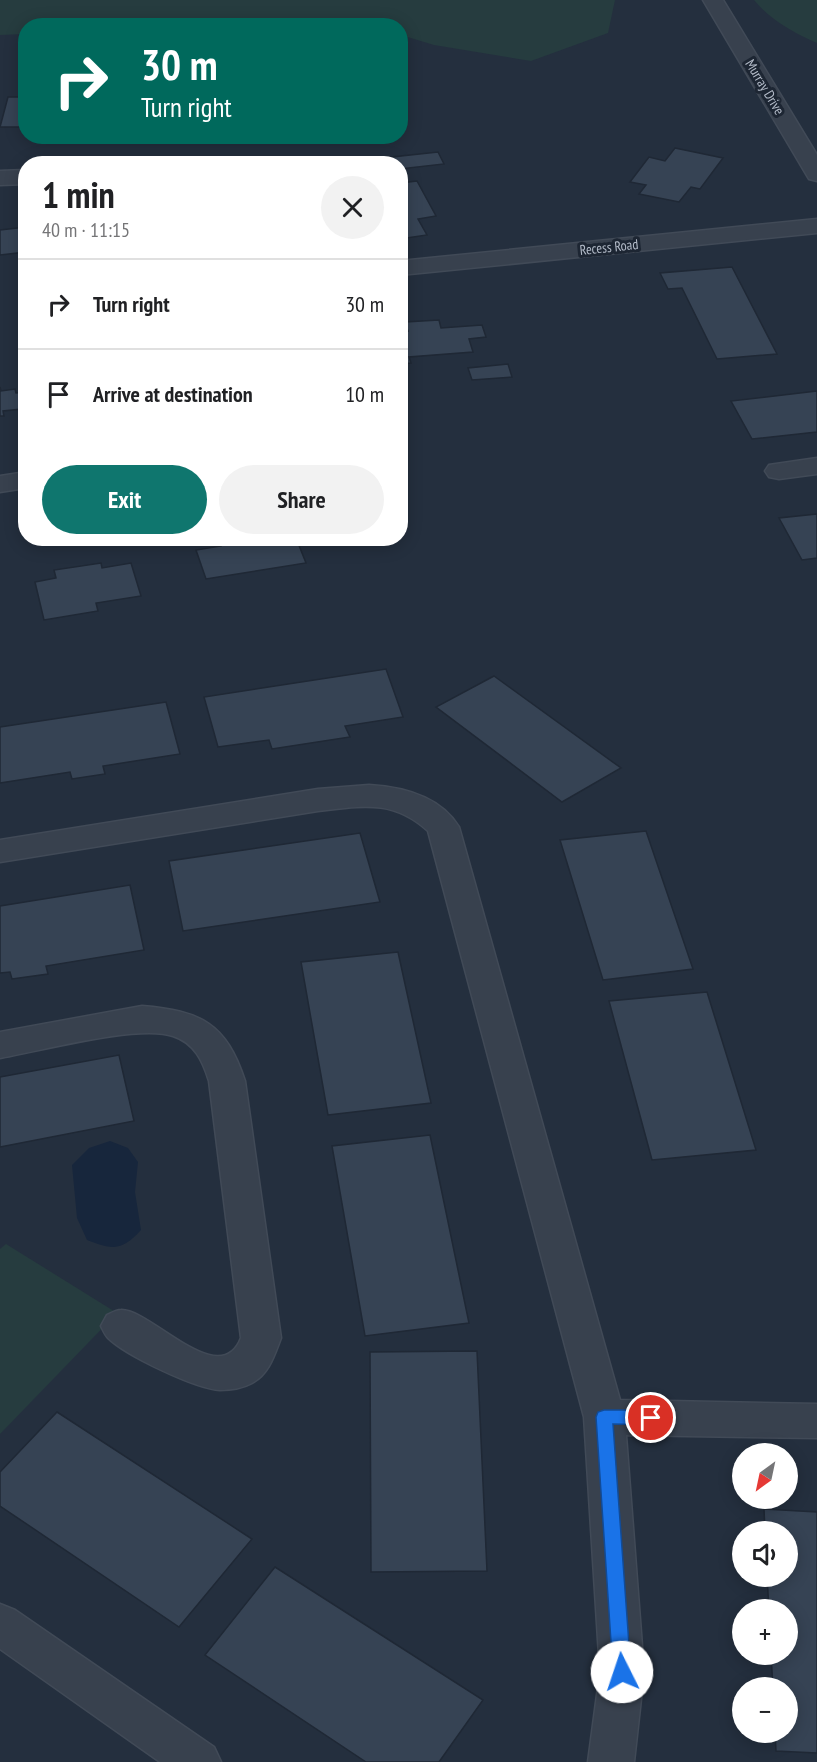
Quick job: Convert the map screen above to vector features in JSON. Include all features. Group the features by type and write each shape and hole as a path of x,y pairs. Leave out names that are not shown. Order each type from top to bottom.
{"street":[{"name":"Murray Drive","path":"713,0 817,174"},
{"path":"0,178 18,177"},
{"name":"Recess Road","path":"408,267 817,226"},
{"path":"778,471 817,466"},
{"path":"0,484 18,481"},
{"path":"0,851 318,800 371,795 397,798 408,803 437,821 446,834 604,1417 622,1672 612,1762"},
{"path":"0,1046 142,1019 157,1020 176,1023 194,1030 211,1043 222,1064 227,1081 261,1338 260,1347 247,1364 237,1370 227,1373 201,1371 183,1363 121,1326"},
{"path":"604,1417 817,1421"},
{"path":"0,1624 198,1762"}],"green space":[{"path":"0,0 615,0 608,33 531,61 434,45 408,37 408,18 18,18 18,34 0,35"},
{"path":"754,0 817,0 817,43 783,25 767,14"},
{"path":"6,1244 117,1313 0,1434 0,1249"}],"water":[{"path":"110,1141 128,1148 138,1162 135,1192 141,1230 128,1242 116,1247 103,1246 87,1240 77,1218 72,1165 89,1148"}],"building":[{"path":"8,97 18,97 18,127 0,127"},
{"path":"675,148 723,158 700,189 691,187 679,202 639,194 646,185 630,182 649,157 665,161"},
{"path":"438,152 444,164 408,168 408,156 401,156"},
{"path":"417,181 436,216 418,219 427,235 408,238 408,182"},
{"path":"18,228 18,253 0,255 0,230"},
{"path":"732,267 777,354 717,359 682,288 668,289 660,273"},
{"path":"439,320 441,328 482,325 486,337 469,339 473,352 409,357 411,363 408,363 408,322"},
{"path":"508,364 512,377 472,380 468,368"},
{"path":"0,387 1,391 15,389 18,393 18,409 3,411 4,416 0,416"},
{"path":"817,391 817,432 752,439 731,401"},
{"path":"817,514 817,558 802,560 779,518"},
{"path":"221,546 299,546 306,563 206,579 196,550"},
{"path":"101,563 102,568 131,563 141,596 96,603 98,611 44,620 35,582 56,578 54,570"},
{"path":"386,669 403,717 345,726 350,737 272,749 269,740 218,747 204,697"},
{"path":"494,676 621,768 562,802 436,707"},
{"path":"166,702 180,754 103,766 105,774 72,779 70,772 0,783 0,727"},
{"path":"646,831 693,969 603,980 560,840"},
{"path":"360,833 380,902 183,931 169,861"},
{"path":"130,885 144,950 46,966 48,974 12,979 10,972 0,973 0,906"},
{"path":"398,952 431,1103 328,1115 301,962"},
{"path":"707,992 756,1150 652,1160 609,1001"},
{"path":"119,1055 134,1121 0,1147 0,1077"},
{"path":"430,1135 469,1323 365,1336 332,1146"},
{"path":"477,1351 487,1571 371,1572 370,1352"},
{"path":"57,1412 252,1539 179,1627 0,1506 0,1472"},
{"path":"764,1509 817,1512 817,1753 776,1751 776,1743 798,1743 798,1677 772,1677 772,1665 798,1665 798,1599 768,1599 768,1587 798,1587 798,1521 765,1521"},
{"path":"275,1567 483,1700 439,1762 366,1762 205,1655"}],"route":[{"path":"622,1672 604,1417 651,1418"}]}
